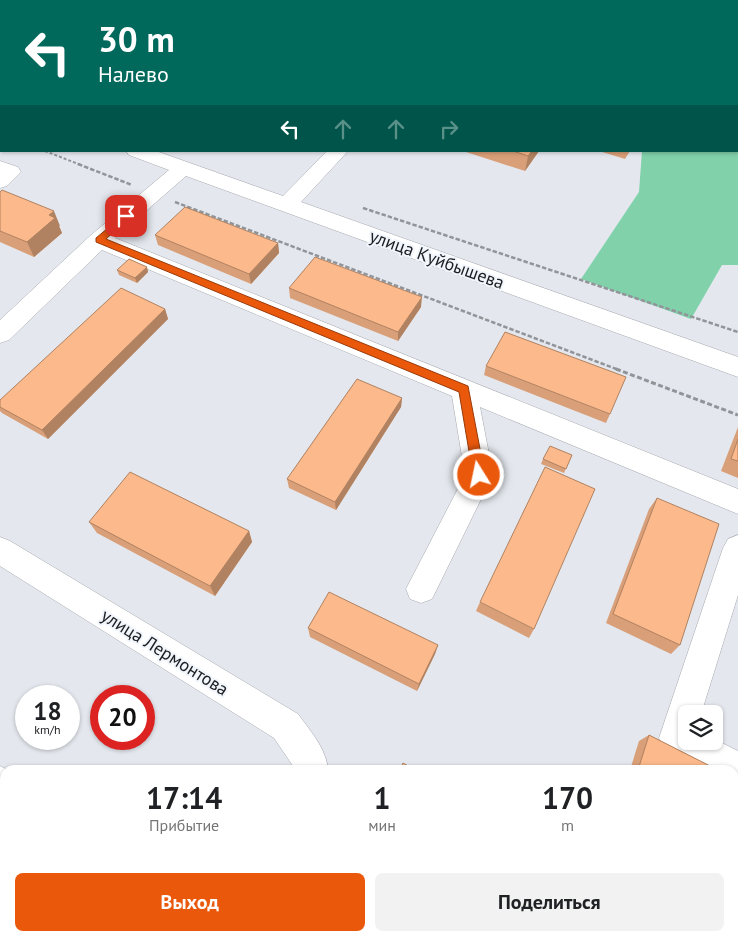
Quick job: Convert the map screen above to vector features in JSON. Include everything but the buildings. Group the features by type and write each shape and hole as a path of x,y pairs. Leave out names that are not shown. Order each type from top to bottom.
{"street":[{"name":"улица Куйбышева","path":"139,152 738,367"},
{"path":"286,204 337,152"},
{"path":"0,167 12,172 0,181"},
{"path":"0,334 100,240 183,168"},
{"path":"100,240 738,502"},
{"path":"421,589 479,475 464,389"},
{"path":"730,765 676,738 738,548"},
{"name":"улица Лермонтова","path":"0,550 286,726 310,760 310,765"}],"path":[{"path":"48,152 738,415"},
{"path":"358,206 738,332"}],"green space":[{"path":"642,152 738,152 738,265 722,265 691,319 581,279 639,192"}],"route":[{"path":"126,216 100,240 464,389 479,475"}]}
